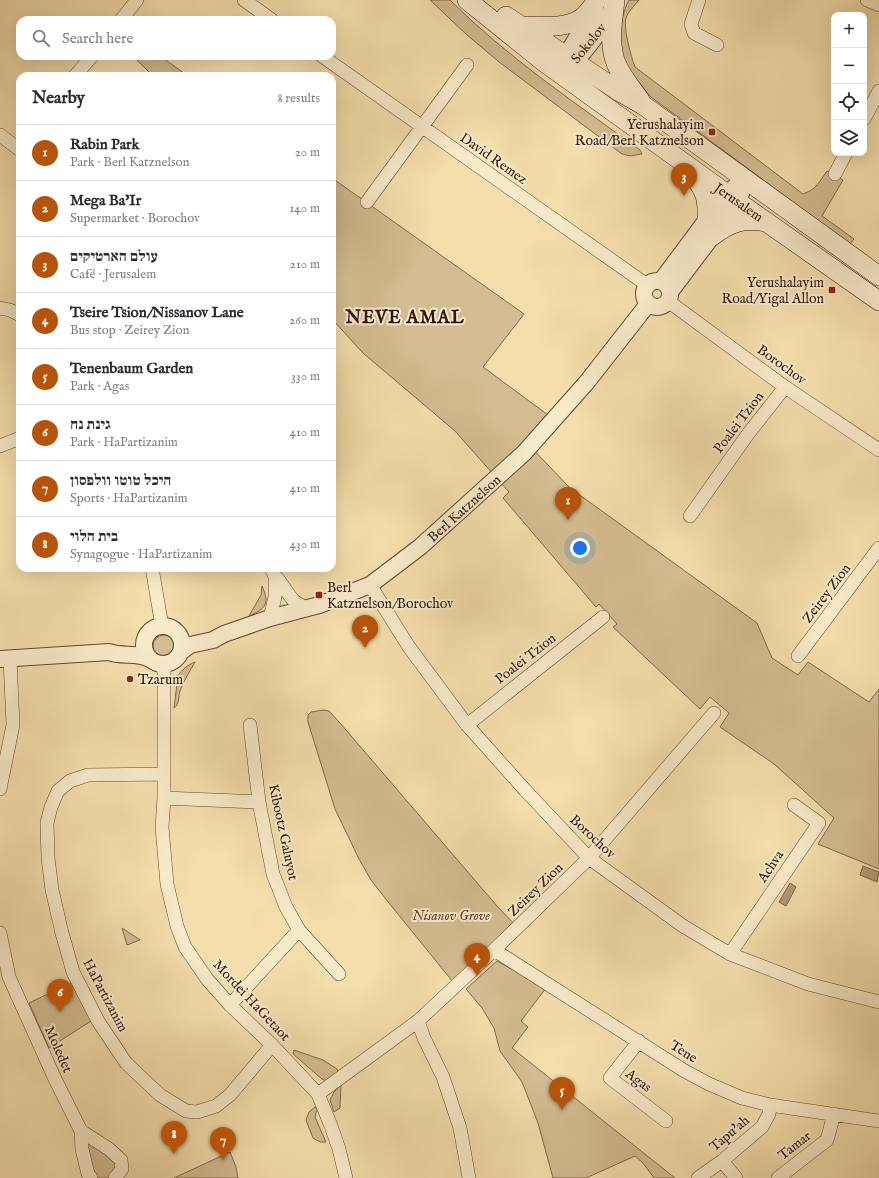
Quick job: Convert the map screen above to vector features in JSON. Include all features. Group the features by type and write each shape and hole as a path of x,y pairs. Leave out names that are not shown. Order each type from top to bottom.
{"main road":[{"name":"Jerusalem","path":"466,0 560,73 670,154 879,301"},
{"name":"Jerusalem","path":"484,0 519,26 620,92 643,105 879,276"},
{"path":"519,26 563,25 573,23 582,18 597,0"},
{"path":"615,0 611,37 614,56 619,69 643,105"},
{"path":"670,154 702,187 708,205 709,228 724,227 741,220 755,220 768,223"}],"street":[{"path":"124,16 137,0"},
{"path":"244,0 266,16"},
{"name":"Sokolov","path":"571,59 597,0"},
{"name":"Sokolov","path":"560,73 608,18 615,0"},
{"path":"699,0 691,24 694,32 717,45"},
{"path":"867,0 879,5"},
{"path":"78,72 89,60"},
{"name":"David Remez","path":"328,60 422,127 661,290"},
{"path":"366,202 467,65"},
{"path":"867,113 879,91"},
{"path":"0,134 16,145"},
{"path":"835,174 844,156"},
{"path":"661,290 746,180"},
{"name":"Berl Katznelson","path":"157,662 175,660 182,651 190,645 213,640 224,634 270,618 319,605 370,585 420,547 524,454 587,382 648,304 645,301 644,293 661,290"},
{"name":"Borochov","path":"661,290 785,387 879,450"},
{"path":"0,308 16,313"},
{"name":"Poalei Tzion","path":"690,516 748,434 785,387"},
{"path":"0,446 16,440"},
{"name":"Zeirey Zion","path":"798,656 879,548"},
{"path":"109,652 114,647 136,642 146,636 153,629 162,626 153,572"},
{"path":"273,572 294,601 305,608"},
{"path":"270,618 275,597 273,572"},
{"name":"Borochov","path":"370,585 410,647 467,724 525,790 589,858 683,926 730,954 808,984 879,1002"},
{"name":"Poalei Tzion","path":"467,724 603,617"},
{"name":"Berl Katznelson","path":"162,626 171,628 185,637 210,633 224,634"},
{"path":"179,634 182,651"},
{"path":"146,636 144,646 147,656 157,662"},
{"path":"0,789 13,725 5,659 109,652 116,654 145,656 157,662"},
{"name":"Mordei HaGetaot","path":"157,662 164,774 162,827 167,884 177,926 185,947 207,979 318,1094 339,1149 346,1178"},
{"name":"Zeirey Zion","path":"318,1094 418,1021 494,950 589,858 714,713"},
{"name":"Kibootz Galuyot","path":"250,725 259,802 274,874 286,907 299,930 339,974"},
{"name":"HaPartizanim","path":"164,774 88,775 70,781 58,791 55,796 50,807 46,823 48,858 52,890 73,972 98,1021 126,1063 160,1095 186,1111 197,1112 216,1106 230,1095 272,1045"},
{"path":"164,798 259,802"},
{"name":"Achva","path":"730,954 819,824 794,804"},
{"path":"230,1004 299,930"},
{"name":"Moledet","path":"0,933 10,977 55,1079 82,1131 82,1149 88,1174 91,1178"},
{"name":"Tene","path":"494,950 683,1070 710,1084 742,1098 770,1105 879,1121"},
{"path":"418,1021 424,1038 443,1077 460,1128 469,1178"},
{"name":"Agas","path":"639,1041 610,1078 666,1121"},
{"name":"Tapu'ah","path":"698,1178 722,1161 762,1128 769,1114 770,1105"},
{"name":"Tamar","path":"778,1178 827,1140 834,1114"},
{"name":"Moledet","path":"82,1131 109,1149 121,1160 122,1169 115,1178"},
{"path":"722,1161 736,1178"}],"green space":[{"path":"430,0 450,0 494,41 640,150 642,154 630,156 622,154 499,62 466,34"},
{"path":"629,0 639,0 628,13 625,22 631,56 635,67 803,194 815,187 827,171 843,180 822,216 854,239 850,244 651,97 638,83 626,65 621,47 620,37 622,18"},
{"path":"137,60 166,60 182,72 149,72"},
{"path":"336,181 524,314 483,367 548,415 525,441 570,488 757,623 772,658 798,675 808,662 869,702 879,689 879,869 818,844 834,818 774,764 720,727 729,713 710,697 700,709 613,627 617,624 599,604 596,607 503,498 509,492 455,431 363,353 336,323"},
{"path":"262,586 266,597 265,605 259,611 249,616 261,595"},
{"path":"164,635 172,638 175,646 172,654 164,657 156,654 153,646 156,638"},
{"path":"195,662 183,683 178,702 174,708 178,676 181,671"},
{"name":"Nisanov Grove","path":"324,710 329,711 340,723 515,925 453,982 371,880 359,859 335,809 308,722 308,715 311,712"},
{"path":"122,928 140,940 127,945"},
{"path":"497,961 546,988 521,1021 528,1027 512,1048 675,1178 654,1178 643,1163 635,1156 586,1178 553,1178 538,1123 522,1082 500,1051 494,1028 482,1008 466,989"},
{"path":"73,982 91,1021 49,1048 29,1003"},
{"path":"294,1050 323,1060 338,1071 327,1081 322,1079 293,1054"},
{"path":"341,1085 340,1108 334,1112 330,1100 334,1092"},
{"path":"315,1107 318,1108 315,1117 326,1142 320,1142 313,1138 306,1120 309,1112"},
{"path":"81,1131 121,1160 115,1178 91,1178"},
{"path":"230,1152 236,1167 238,1178 174,1178"}],"shaded area":[{"path":"863,866 879,872 877,882 860,875"},
{"path":"790,883 796,887 786,906 779,902"}],"place":[{"name":"Yerushalayim Road/Berl Katznelson","path":"712,132"},
{"name":"עולם הארטיקים","path":"684,196"},
{"name":"Yerushalayim Road/Yigal Allon","path":"832,290"},
{"name":"Rabin Park","path":"568,520"},
{"name":"Berl Katznelson/Borochov","path":"319,595"},
{"name":"Mega Ba'Ir","path":"365,648"},
{"name":"Tzarum","path":"130,679"},
{"name":"Tseire Tsion/Nissanov Lane","path":"477,976"},
{"name":"גינת נח","path":"60,1012"},
{"name":"Tenenbaum Garden","path":"562,1110"},
{"name":"בית הלוי","path":"174,1154"},
{"name":"היכל טוטו וולפסון","path":"223,1160"}],"district":[{"name":"NEVE AMAL","path":"405,317"}]}
